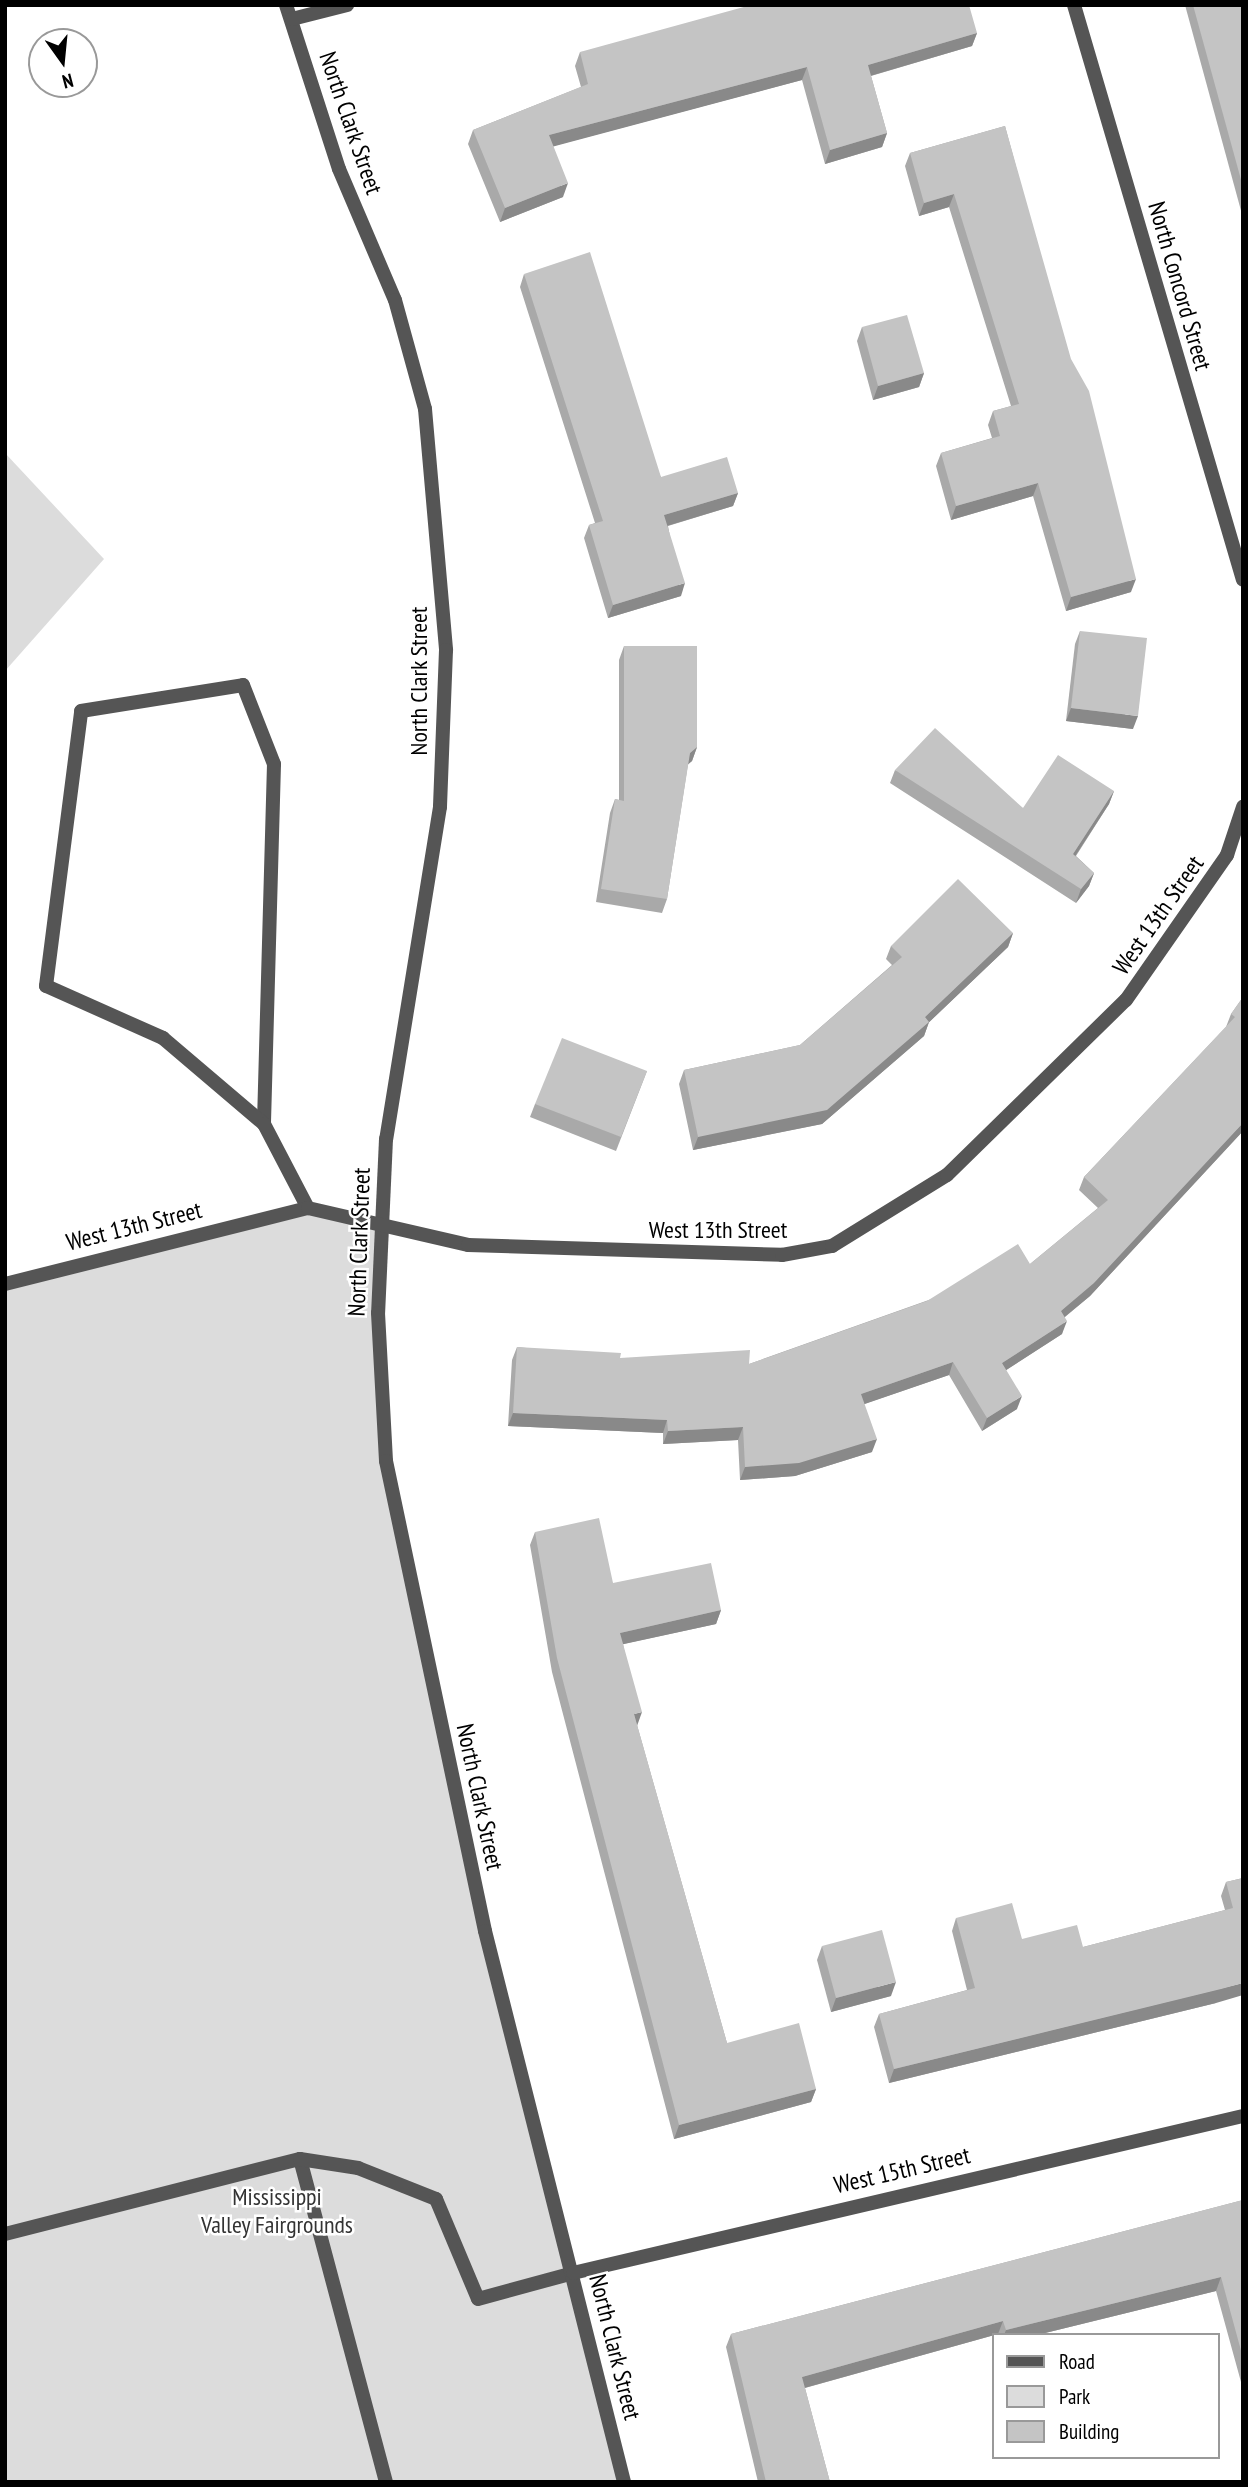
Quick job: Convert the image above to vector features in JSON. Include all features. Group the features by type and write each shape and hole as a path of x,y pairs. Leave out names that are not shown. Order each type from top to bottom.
{"street":[{"path":"289,12 347,5"},
{"name":"North Concord Street","path":"1074,5 1243,580"},
{"name":"North Clark Street","path":"289,12 339,169 395,300 425,409 446,650 440,807 386,1139 378,1313 386,1461 485,1931 624,2482"},
{"path":"264,1124 274,764 243,685 81,711 46,986 163,1038 264,1124 308,1209"},
{"name":"West 13th Street","path":"5,1283 308,1209 468,1245 613,1253 782,1255 832,1246 947,1175 1126,1000 1227,855 1243,807"},
{"name":"West 15th Street","path":"300,2159 358,2168 436,2199 478,2299 573,2273 1243,2116"},
{"path":"5,2234 300,2159 386,2482"}],"green space":[{"path":"5,453 104,559 5,671"},
{"name":"Mississippi Valley Fairgrounds","path":"308,1208 382,1227 386,1461 485,1931 624,2482 5,2482 5,1288"}],"building":[{"path":"751,5 969,5 977,33 868,65 887,133 830,150 807,67 549,135 568,183 505,208 473,130 588,84 580,52"},
{"path":"1193,5 1243,5 1243,187"},
{"path":"1005,126 1071,359 1089,391 1136,579 1071,597 1038,483 956,506 941,453 1000,436 993,411 1019,404 954,194 924,203 910,153"},
{"path":"590,252 661,477 727,457 738,493 664,515 685,583 613,605 589,525 603,521 524,274"},
{"path":"907,315 924,373 878,386 862,327"},
{"path":"1080,631 1147,638 1138,716 1071,708"},
{"path":"624,646 697,646 697,747 690,753 667,899 601,889 615,799 624,801"},
{"path":"935,728 1023,808 1058,755 1114,791 1073,854 1094,873 1081,889 895,770"},
{"path":"958,879 1013,933 925,1017 929,1022 827,1110 698,1137 684,1070 800,1045 902,957 891,946"},
{"path":"1243,997 1243,1123 1094,1283 1061,1311 1067,1321 1002,1363 1022,1396 987,1418 953,1362 861,1394 877,1439 799,1463 745,1467 743,1427 668,1431 667,1420 513,1413 517,1347 621,1353 620,1358 750,1350 749,1364 927,1301 1018,1244 1030,1264 1108,1200 1084,1177 1235,1017 1231,1014"},
{"path":"562,1038 647,1071 621,1137 535,1104"},
{"path":"599,1518 613,1583 711,1563 721,1610 620,1633 642,1712 634,1714 727,2043 799,2023 816,2089 679,2125 557,1658 535,1532"},
{"path":"1243,1878 1243,1983 894,2069 879,2014 975,1988 956,1918 1012,1903 1022,1939 1077,1925 1083,1947 1233,1908 1226,1882"},
{"path":"882,1930 896,1982 836,1998 822,1946"},
{"path":"1243,2200 1243,2358 1221,2277 1006,2330 1003,2321 802,2377 830,2482 766,2482 731,2334"}]}
